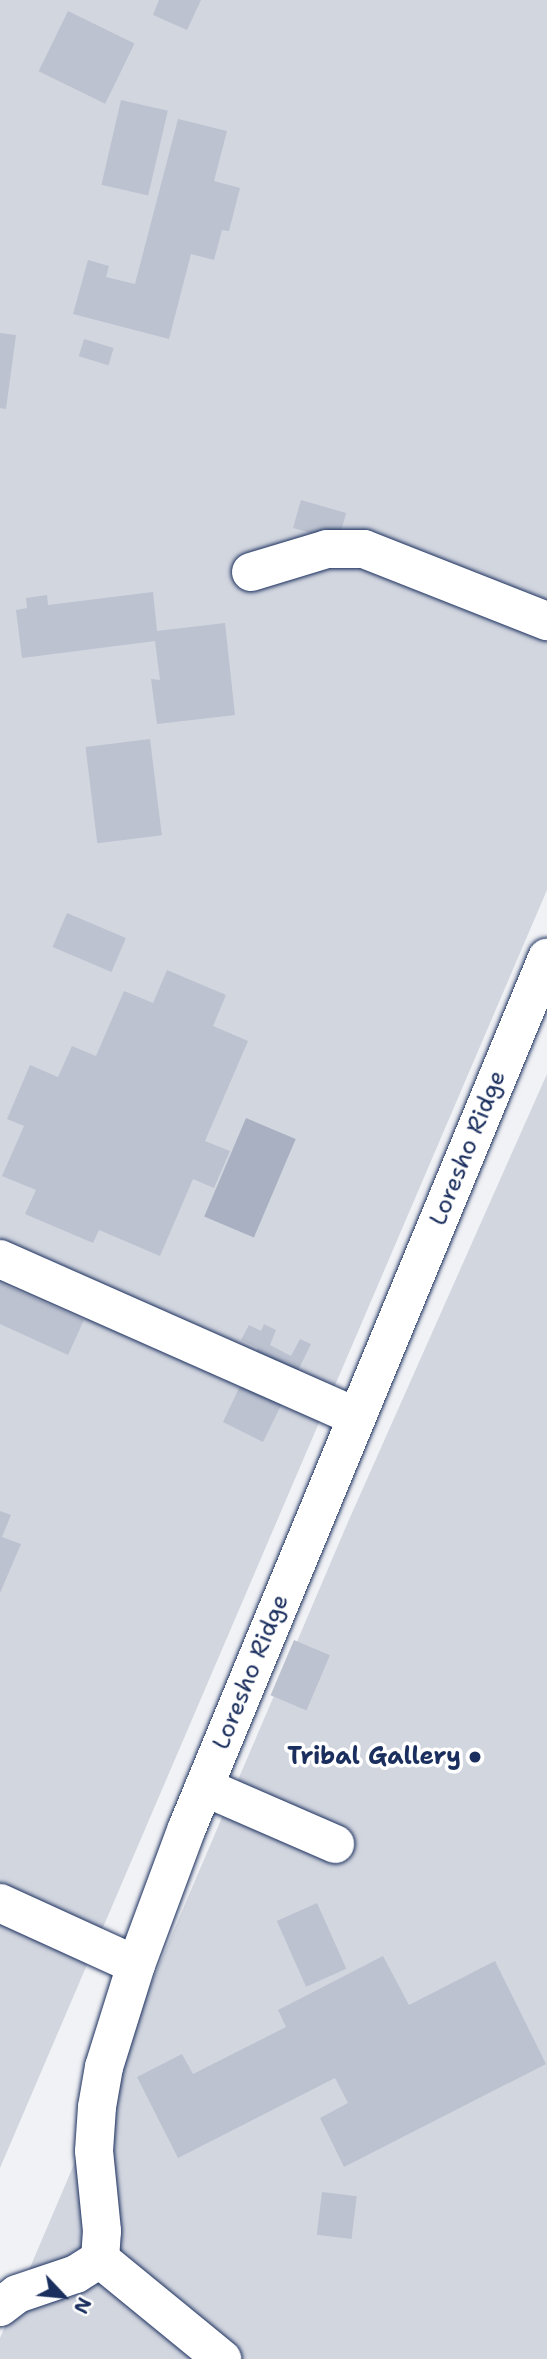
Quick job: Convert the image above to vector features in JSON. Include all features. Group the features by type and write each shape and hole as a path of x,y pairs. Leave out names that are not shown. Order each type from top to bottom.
{"main road":[{"path":"251,572 327,549 364,549 547,621"},
{"name":"Loresho Ridge","path":"100,2259 103,2231 94,2151 97,2107 104,2067 136,1965 204,1787 547,958"},
{"path":"0,1259 357,1417"},
{"path":"204,1787 335,1844"},
{"path":"0,1903 136,1965"},
{"path":"0,2307 17,2294 76,2274 100,2259 222,2359"}],"shaded area":[{"path":"0,0 547,0 547,890 0,2168"},
{"path":"547,1074 547,2359 0,2359 0,2338 348,1522"}],"water":[{"path":"246,1118 296,1139 254,1238 204,1216"}],"building":[{"path":"159,0 201,0 187,30 153,15"},
{"path":"68,11 135,43 105,104 39,71"},
{"path":"121,100 168,111 148,196 101,185"},
{"path":"178,119 227,131 214,181 240,188 229,231 222,230 214,260 191,254 169,339 73,314 88,260 109,266 106,277 135,284"},
{"path":"0,333 16,335 6,409 0,408"},
{"path":"84,339 114,348 108,365 79,356"},
{"path":"301,500 346,513 338,541 293,528"},
{"path":"153,592 157,631 225,623 235,715 157,724 151,679 160,680 155,641 22,658 16,610 27,608 26,598 47,595 48,605"},
{"path":"150,739 162,835 97,843 85,747"},
{"path":"67,913 126,938 111,972 53,947"},
{"path":"167,970 226,995 213,1026 248,1041 205,1141 230,1151 214,1188 193,1179 160,1256 99,1230 93,1243 25,1214 36,1190 2,1176 24,1126 7,1119 30,1065 58,1077 72,1046 96,1056 124,991 153,1003"},
{"path":"0,1283 84,1320 68,1355 0,1324"},
{"path":"264,1324 276,1330 270,1345 291,1356 300,1339 311,1344 263,1442 223,1422 258,1348 241,1340 249,1325 261,1331"},
{"path":"0,1511 11,1515 2,1537 21,1544 0,1593"},
{"path":"294,1640 330,1655 306,1710 271,1695"},
{"path":"317,1903 346,1969 306,1987 277,1921"},
{"path":"383,1956 409,2005 495,1961 546,2064 344,2167 320,2118 348,2103 335,2078 178,2158 137,2077 182,2054 193,2074 286,2027 278,2010"},
{"path":"322,2192 357,2196 351,2239 317,2235"}],"place":[{"name":"Tribal Gallery","path":"475,1757"}]}
